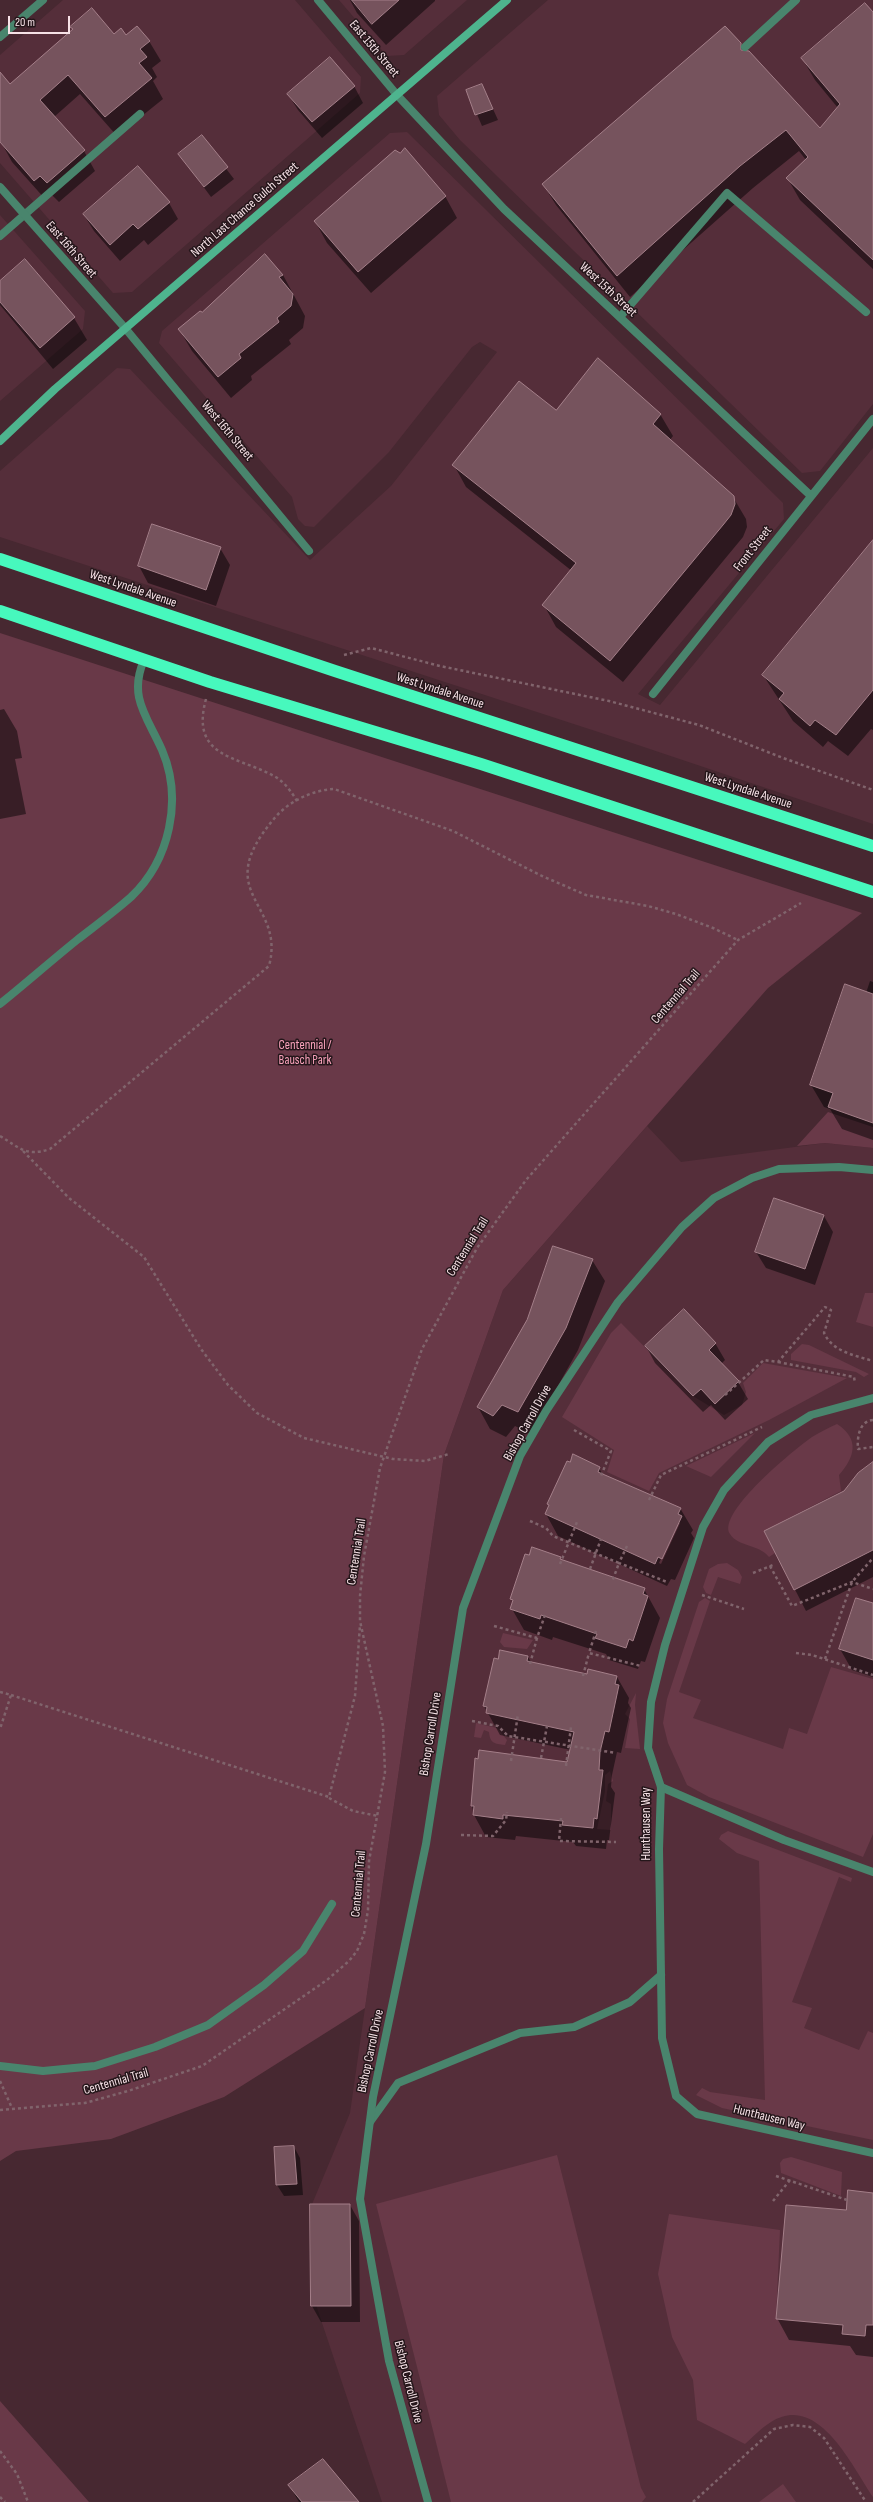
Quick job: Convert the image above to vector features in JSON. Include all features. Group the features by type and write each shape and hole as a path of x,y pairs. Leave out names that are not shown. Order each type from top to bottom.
{"highway":[{"name":"West Lyndale Avenue","path":"0,559 335,671 873,846"},
{"path":"0,611 144,660 326,718 495,769 873,892"}],"main road":[{"name":"North Last Chance Gulch Street","path":"0,441 55,389 125,328 507,0"}],"street":[{"path":"0,37 43,0"},
{"name":"East 15th Street","path":"318,0 397,95"},
{"path":"745,47 796,0"},
{"name":"West 15th Street","path":"397,95 504,209 810,495"},
{"path":"0,236 140,114"},
{"name":"East 16th Street","path":"0,187 125,328"},
{"path":"620,317 727,193 866,312"},
{"name":"West 16th Street","path":"125,328 310,551"},
{"name":"Front Street","path":"652,694 810,495 873,419"},
{"path":"0,1004 132,896 154,868 171,828 172,793 169,765 137,698 137,676 144,660"},
{"name":"Bishop Carroll Drive","path":"428,2502 389,2361 360,2199 373,2097 426,1844 463,1608 520,1456 546,1411 618,1302 682,1227 714,1198 752,1178 779,1169 839,1167 873,1170"},
{"name":"Hunthausen Way","path":"873,1398 811,1415 768,1442 724,1490 703,1527 665,1645 651,1702 648,1748 661,1787 659,1849 662,2038 676,2096 697,2114 873,2153"},
{"path":"661,1787 784,1840 873,1872"},
{"path":"0,2066 43,2071 95,2066 155,2047 208,2025 264,1985 303,1951 332,1904"},
{"path":"370,2122 398,2082 520,2033 574,2027 630,2002 661,1975"}],"path":[{"path":"344,655 371,648 440,666 616,703 699,725 783,758 873,790"},
{"path":"206,699 203,710 207,738 216,751 273,775 290,789 298,801"},
{"path":"23,1151 37,1153 50,1149 269,966 272,952 270,935 249,889 246,871 250,853 256,839 276,815 298,801 321,790 334,789 453,831 542,876 586,895 648,906 676,914 713,928 738,940"},
{"name":"Centennial Trail","path":"0,2110 85,2102 128,2091 202,2066 327,1980 349,1961 364,1934 368,1910 369,1861 385,1772 383,1726 360,1621 360,1596 364,1556 384,1457 422,1349 477,1248 526,1180 738,940 801,903"},
{"path":"0,1136 23,1151 69,1198 144,1257 201,1349 228,1386 257,1413 304,1438 384,1457 417,1462 449,1454"},
{"path":"778,1362 824,1307 831,1310 824,1333 828,1342 837,1349 873,1361"},
{"path":"725,1395 764,1360 854,1377 855,1383"},
{"path":"873,1420 864,1424 857,1439 858,1449 873,1447"},
{"path":"649,1500 661,1475 750,1431 770,1424"},
{"path":"574,1430 611,1451 601,1476"},
{"path":"530,1521 546,1528 553,1536 667,1582"},
{"path":"560,1564 577,1522"},
{"path":"590,1569 601,1539"},
{"path":"612,1582 627,1546"},
{"path":"825,1659 852,1582 873,1558"},
{"path":"753,1573 771,1565 792,1606 852,1582 873,1589"},
{"path":"702,1595 744,1609"},
{"path":"530,1664 545,1614"},
{"path":"329,1797 355,1696 360,1621"},
{"path":"494,1626 537,1638"},
{"path":"583,1676 588,1653 596,1631"},
{"path":"588,1653 640,1666"},
{"path":"796,1653 825,1659 873,1675"},
{"path":"0,1692 329,1797 352,1811 378,1816"},
{"path":"0,1729 11,1695"},
{"path":"511,1760 513,1737 518,1714"},
{"path":"472,1721 498,1726 508,1736 616,1753"},
{"path":"541,1758 547,1726"},
{"path":"566,1766 567,1746 571,1727"},
{"path":"461,1835 493,1836 506,1820 507,1812"},
{"path":"561,1818 559,1841 616,1842"},
{"path":"0,2081 12,2108"},
{"path":"776,2176 847,2200"},
{"path":"773,2201 790,2180"},
{"path":"693,2502 774,2429 793,2425 810,2427 824,2438 866,2502"},
{"path":"0,2451 17,2474 28,2502"},
{"path":"0,2497 5,2502"}],"shaded area":[{"path":"63,0 295,0 361,77 360,93 132,292 113,293 0,163 0,55"},
{"path":"339,0 467,0 404,55 387,56"},
{"path":"548,0 873,0 873,404 820,471 802,473 460,140 439,115 437,96"},
{"path":"407,132 783,503 784,519 638,694 660,705 873,448 873,824 629,742 0,537 0,471 117,368 130,369 310,560 391,486 497,352 480,342 472,347 389,452 314,527 305,526 298,519 292,497 159,343 162,331 390,133"},
{"path":"0,215 85,311 83,329 0,401"},
{"path":"647,1126 681,1162 825,1143 873,1148 873,2502 382,2502 314,2299 310,2209 350,2113 444,1455 503,1290"}],"green space":[{"name":"Centennial / Bausch Park","path":"0,633 862,913 768,988 503,1290 444,1455 365,2008 224,2097 111,2139 16,2151 0,2161"},
{"path":"828,1112 873,1127 873,1148 825,1143 797,1146"},
{"path":"865,1293 873,1293 873,1327 856,1322"},
{"path":"621,1323 693,1396 724,1415 742,1405 746,1392 743,1383 763,1363 847,1378 769,1420 659,1473 649,1491 607,1472 614,1450 562,1417 611,1333"},
{"path":"802,1344 809,1345 869,1374 864,1377 856,1372 791,1360 791,1354"},
{"path":"837,1424 849,1436 853,1448 849,1462 839,1475 841,1491 764,1531 775,1553 769,1557 760,1550 743,1544 734,1538 730,1534 729,1524 735,1512 746,1497 775,1467 803,1443 818,1433"},
{"path":"755,1433 711,1477 686,1466"},
{"path":"727,1563 738,1570 742,1577 740,1584 718,1577 711,1595 706,1593 703,1587 709,1569 718,1564"},
{"path":"705,1598 710,1601 679,1692 701,1700 693,1718 783,1749 789,1728 807,1734 831,1667 873,1679 873,1834 863,1857 709,1797 687,1785 668,1743 663,1723 667,1699 699,1602"},
{"path":"503,1633 533,1640 527,1649 504,1647 500,1642"},
{"path":"636,1693 635,1705 640,1749 625,1748 630,1719 625,1714"},
{"path":"476,1723 497,1728 507,1740 505,1745 493,1742 490,1739 489,1732 484,1730 481,1738 474,1737"},
{"path":"610,1771 613,1781 608,1784 606,1801 611,1804 611,1830 597,1829 605,1791 605,1775"},
{"path":"728,1831 852,1878 851,1882 839,1877 792,2002 812,2008 804,2028 859,2050 868,2031 873,2033 873,2140 722,2108 696,2095 702,2088 710,2092 765,2100 759,1861 737,1853 719,1839 721,1835"},
{"path":"557,2155 641,2488 646,2497 642,2502 451,2502 376,2204"},
{"path":"791,2157 842,2172 841,2196 781,2173 780,2163 783,2159"},
{"path":"669,2214 780,2230 776,2319 843,2325 842,2334 865,2336 866,2325 873,2325 873,2497 855,2468 832,2437 818,2424 804,2417 788,2415 771,2422 745,2444 697,2420 693,2380 672,2337 658,2274"},
{"path":"0,2401 89,2502 0,2502"},
{"path":"783,2484 796,2502 759,2502"}],"building":[{"path":"352,0 399,0 372,24"},
{"path":"865,3 873,12 873,260 786,178 808,157 786,130 740,166 617,276 542,184 725,26 741,43 741,50 749,51 820,128 840,104 801,58"},
{"path":"92,8 114,34 121,28 126,35 137,26 150,41 140,49 147,57 139,63 152,78 105,117 68,75 40,100 85,150 47,183 40,176 34,181 0,142 0,72 10,84 73,29 70,27"},
{"path":"330,57 355,86 312,122 287,94"},
{"path":"482,84 493,109 475,115 466,90"},
{"path":"202,135 228,167 204,187 178,154"},
{"path":"405,148 446,196 358,272 314,221 395,150 400,153"},
{"path":"138,166 170,202 138,229 133,224 110,245 83,214"},
{"path":"265,254 283,275 279,277 293,294 291,306 277,318 279,322 239,354 241,358 218,377 178,329 200,311 202,312"},
{"path":"25,259 75,317 40,348 0,302 0,281"},
{"path":"598,358 661,414 653,424 734,496 735,504 731,515 610,661 542,605 576,563 452,465 519,381 556,410"},
{"path":"152,524 221,547 206,590 138,566"},
{"path":"873,540 873,690 836,735 815,720 810,726 779,699 784,693 762,675"},
{"path":"845,984 873,994 873,1123 828,1107 833,1093 810,1085"},
{"path":"774,1198 824,1215 805,1269 755,1252"},
{"path":"553,1246 593,1259 566,1328 518,1412 502,1405 493,1416 477,1407 527,1320"},
{"path":"684,1309 716,1343 709,1350 739,1381 715,1404 701,1389 693,1396 645,1346"},
{"path":"573,1454 600,1467 598,1472 681,1508 678,1514 682,1516 662,1559 658,1557 655,1564 545,1514 549,1505 547,1504 567,1461 570,1462"},
{"path":"873,1462 873,1550 794,1590 764,1531 844,1491 858,1473"},
{"path":"532,1547 561,1557 560,1559 645,1588 643,1594 648,1596 633,1641 629,1639 626,1648 595,1638 597,1634 541,1615 540,1619 510,1609 513,1600 510,1599 525,1554 529,1555"},
{"path":"856,1598 873,1603 873,1660 839,1649"},
{"path":"500,1650 528,1656 527,1661 587,1674 588,1669 617,1676 615,1684 619,1685 609,1732 605,1731 600,1752 599,1770 603,1770 597,1819 594,1818 593,1828 562,1825 563,1821 503,1815 503,1819 473,1815 474,1806 471,1806 475,1758 478,1759 479,1750 567,1762 574,1732 486,1713 487,1707 483,1706 494,1658 498,1659"},
{"path":"294,2146 297,2184 276,2185 274,2147"},
{"path":"848,2190 873,2193 873,2325 866,2325 865,2336 842,2334 843,2325 776,2319 786,2205 846,2210"},
{"path":"310,2204 350,2204 351,2306 311,2306"},
{"path":"323,2459 359,2502 302,2502 288,2485"}]}
